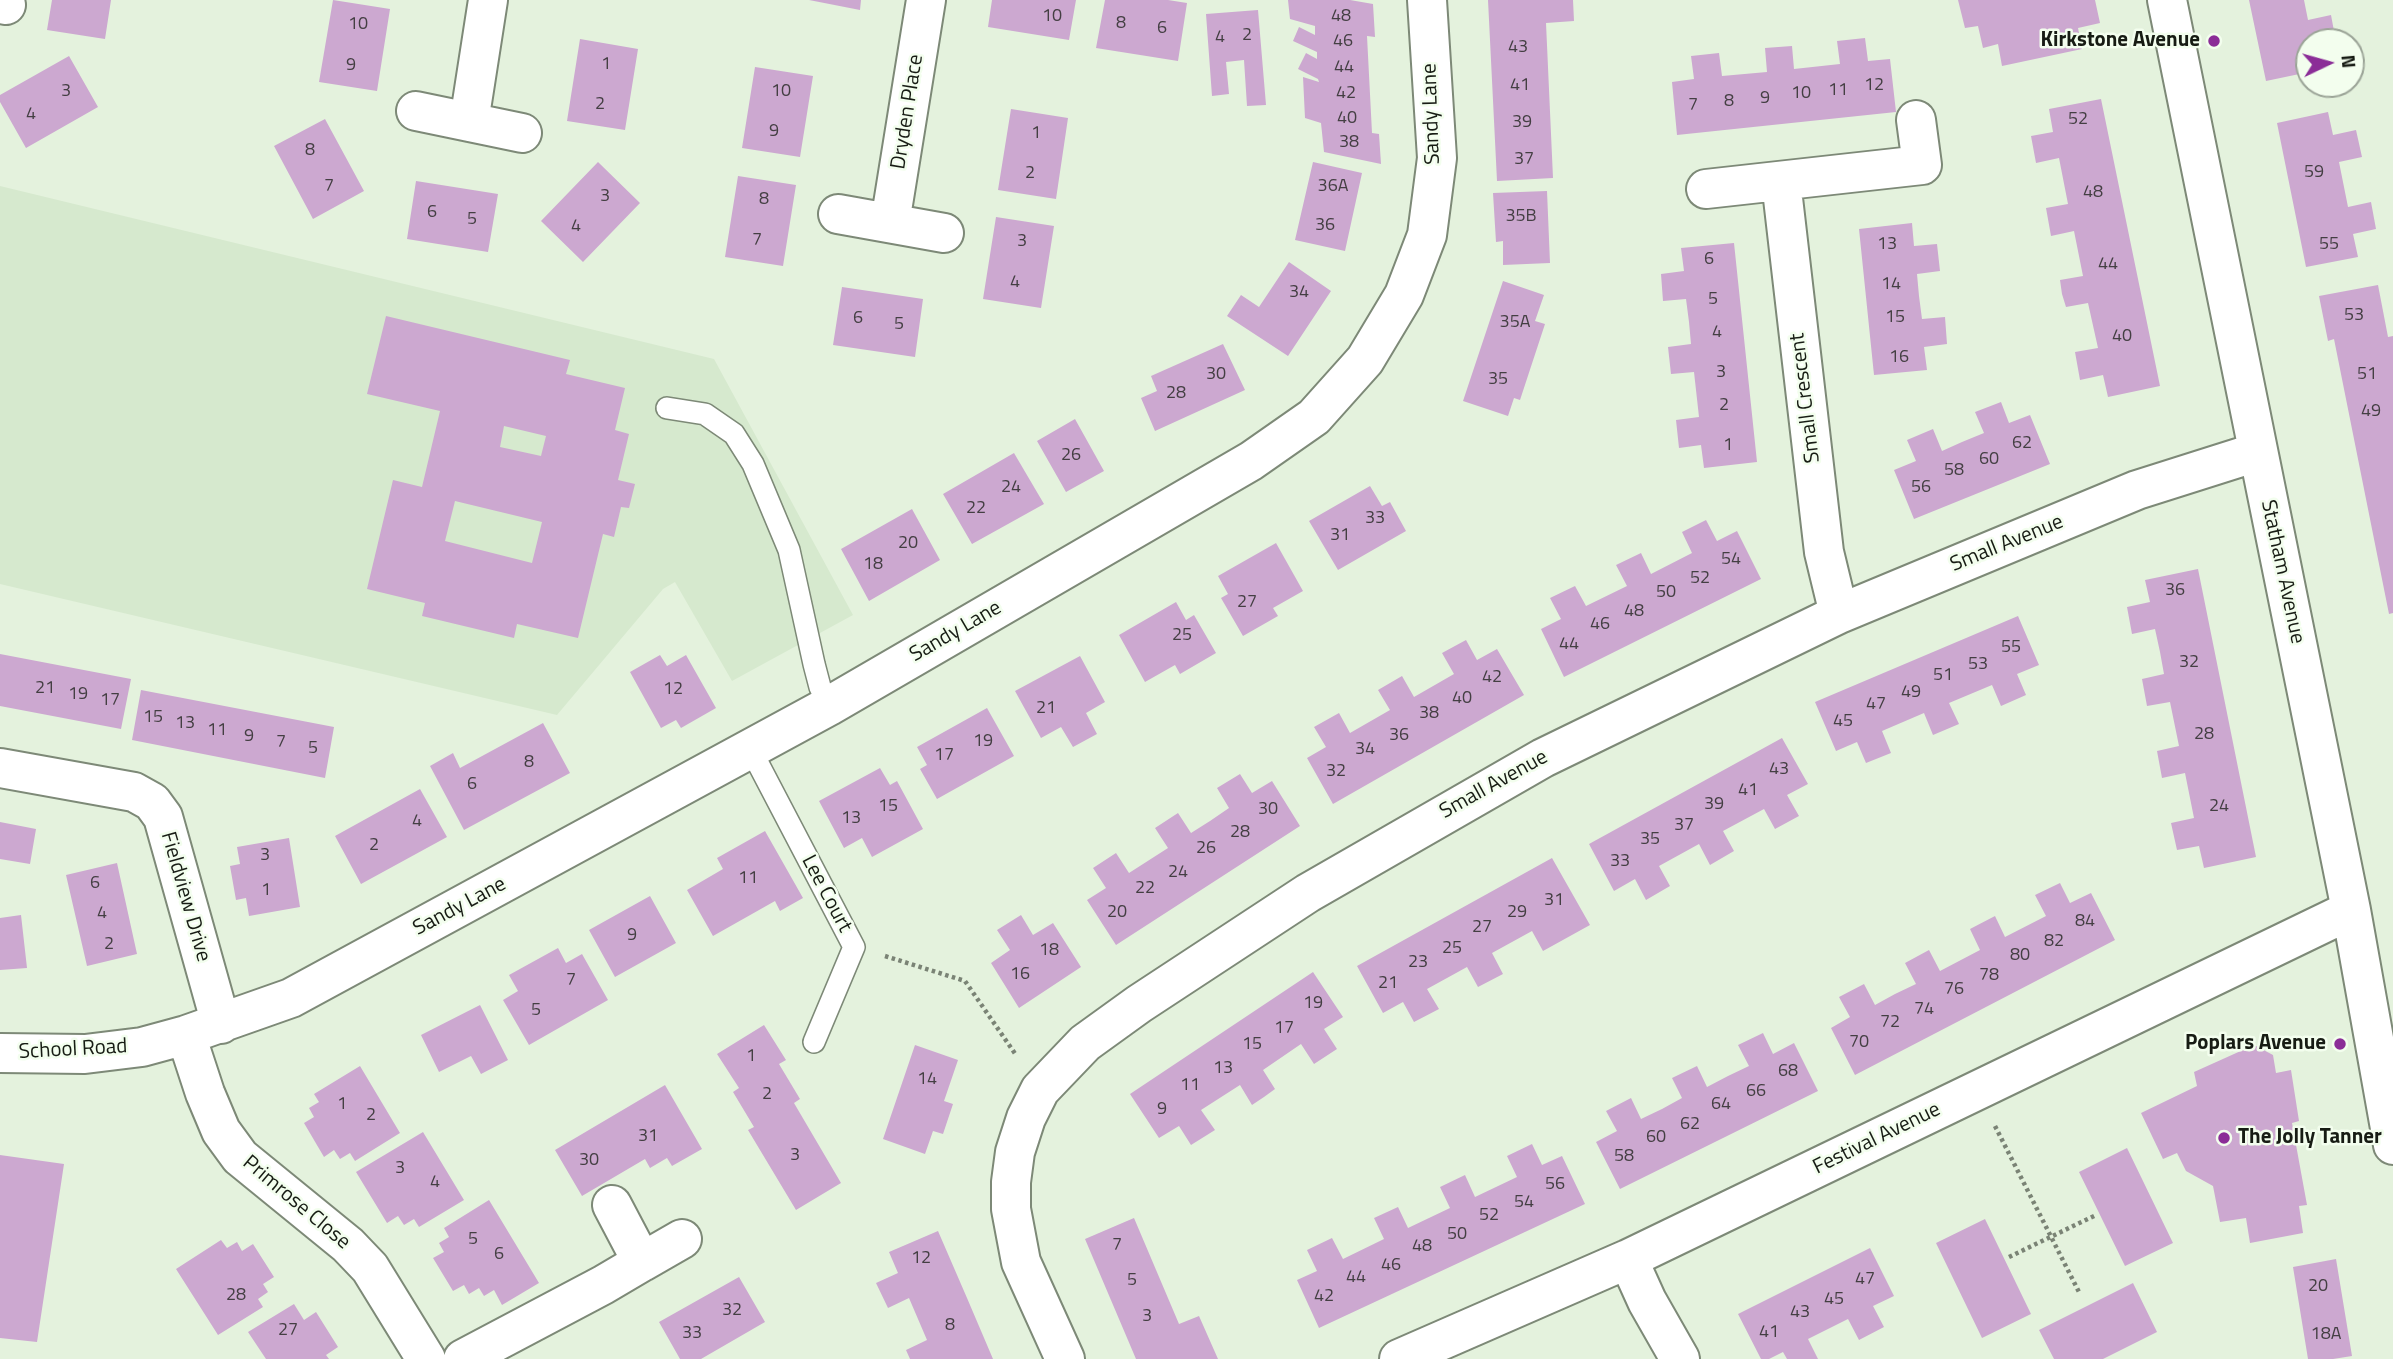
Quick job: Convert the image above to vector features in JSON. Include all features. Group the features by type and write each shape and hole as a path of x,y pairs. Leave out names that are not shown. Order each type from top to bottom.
{"street":[{"path":"469,122 488,0"},
{"name":"Dryden Place","path":"890,223 926,0"},
{"name":"Sandy Lane","path":"204,1030 291,998 751,750 1251,461 1314,417 1365,360 1404,295 1427,235 1437,158 1427,0"},
{"name":"Statham Avenue","path":"2167,0 2351,910 2393,1145"},
{"path":"416,111 522,133"},
{"path":"1706,189 1922,165 1916,120"},
{"name":"Small Crescent","path":"1781,181 1824,552 1839,614"},
{"path":"838,214 944,233"},
{"name":"Small Avenue","path":"1065,1359 1021,1262 1011,1209 1015,1152 1026,1118 1040,1090 1084,1043 1139,1003 1308,893 1543,758 1839,614 2137,491 2257,452"},
{"name":"Fieldview Drive","path":"0,768 134,792 152,802 163,817 204,1030"},
{"name":"Festival Avenue","path":"1399,1359 1628,1259 2351,910"},
{"name":"School Road","path":"0,1053 85,1054 142,1046 204,1030"},
{"name":"Primrose Close","path":"204,1030 205,1093 221,1131 240,1157 348,1245 370,1268 426,1359"},
{"path":"612,1205 642,1262"},
{"path":"463,1359 603,1285 682,1239"},
{"path":"1628,1259 1647,1301 1680,1359"}],"lane":[{"path":"667,408 705,414 734,434 753,464 789,550 814,664 829,706"},
{"name":"Lee Court","path":"751,750 854,947 814,1042"}],"path":[{"path":"854,947 965,981 1040,1090"},
{"path":"1977,1090 2080,1294"},
{"path":"2009,1258 2096,1214"}],"shaded area":[{"path":"0,186 714,359 853,615 732,681 675,582 663,589 557,715 0,584"}],"building":[{"path":"52,0 111,0 105,39 47,30"},
{"path":"333,0 390,9 377,91 319,82"},
{"path":"809,0 861,0 860,10"},
{"path":"992,0 1076,0 1069,40 988,27"},
{"path":"1105,0 1168,0 1187,3 1178,61 1096,48"},
{"path":"1288,0 1350,0 1373,4 1375,37 1367,36 1372,133 1379,134 1381,164 1324,152 1321,123 1305,118 1303,77 1319,82 1298,69 1306,53 1317,59 1317,52 1293,41 1299,27 1315,35 1315,26 1290,19"},
{"path":"1488,0 1573,0 1574,21 1546,23 1553,178 1497,181"},
{"path":"1958,0 2095,0 2100,23 2078,28 2082,49 2002,66 1998,44 1983,48 1978,26 1965,28"},
{"path":"2249,0 2304,0 2308,20 2331,15 2333,28 2295,28 2295,75 2266,81"},
{"path":"1258,10 1266,105 1247,106 1244,60 1226,62 1229,94 1212,96 1206,14"},
{"path":"1865,38 1868,61 1890,59 1896,112 1677,135 1672,82 1694,79 1691,56 1719,53 1722,76 1767,72 1765,48 1792,46 1794,69 1840,64 1837,41"},
{"path":"580,39 638,49 625,130 567,121"},
{"path":"69,56 98,107 26,148 0,102 0,95"},
{"path":"755,67 813,76 800,157 742,148"},
{"path":"2101,99 2160,386 2108,397 2103,375 2080,380 2075,352 2098,348 2088,303 2066,307 2062,294 2060,280 2083,276 2074,231 2051,236 2046,208 2068,204 2059,158 2036,163 2031,136 2053,132 2049,109"},
{"path":"1011,109 1068,118 1056,199 998,190"},
{"path":"2328,112 2333,135 2356,130 2362,157 2339,162 2348,207 2371,202 2376,229 2353,234 2358,257 2306,267 2277,123"},
{"path":"325,119 364,191 313,219 274,146"},
{"path":"598,162 640,203 583,262 541,221"},
{"path":"1313,162 1362,173 1345,251 1295,240"},
{"path":"738,176 796,185 783,266 725,257"},
{"path":"416,181 498,194 488,252 407,239"},
{"path":"1547,191 1550,263 1503,265 1503,241 1496,242 1493,193"},
{"path":"996,217 1054,226 1041,308 983,299"},
{"path":"1912,223 1914,246 1937,244 1940,271 1917,274 1919,296 1922,319 1945,317 1947,344 1924,347 1927,370 1874,375 1859,229"},
{"path":"1734,243 1757,462 1704,468 1701,445 1679,448 1676,420 1699,417 1694,372 1671,374 1668,347 1691,344 1686,299 1663,301 1661,274 1684,271 1681,248"},
{"path":"1289,262 1331,291 1288,356 1227,316 1241,295 1259,307"},
{"path":"1503,281 1544,295 1535,321 1545,324 1520,400 1514,398 1508,416 1463,401"},
{"path":"2378,285 2388,337 2393,336 2393,613 2389,614 2334,339 2328,341 2319,296"},
{"path":"842,287 923,299 915,357 833,345"},
{"path":"386,316 570,360 566,374 625,388 615,430 629,434 618,480 635,484 629,508 621,507 614,537 603,534 578,638 517,624 514,638 422,616 425,603 367,589 393,480 422,487 440,411 367,394","holes":["504,426 546,436 541,456 500,447","455,501 542,522 532,563 445,541"]},
{"path":"1223,344 1245,390 1155,431 1141,398 1157,391 1151,376"},
{"path":"2001,402 2009,423 2030,415 2050,464 1914,519 1894,470 1916,461 1907,440 1933,429 1942,451 1984,433 1975,412"},
{"path":"1075,419 1104,471 1066,492 1037,441"},
{"path":"1014,453 1044,504 972,544 943,494"},
{"path":"1370,486 1382,506 1390,502 1406,531 1338,570 1309,521"},
{"path":"912,509 940,560 869,601 841,549"},
{"path":"1706,520 1717,541 1737,531 1761,579 1564,677 1541,629 1561,619 1550,598 1575,586 1586,606 1627,586 1616,565 1641,553 1651,574 1692,553 1682,532"},
{"path":"1276,543 1303,591 1273,608 1278,616 1243,636 1221,598 1228,594 1218,576"},
{"path":"2198,569 2256,857 2204,868 2199,846 2177,850 2171,823 2194,818 2185,773 2162,778 2157,751 2179,746 2170,702 2147,706 2142,679 2164,674 2160,652 2155,629 2132,634 2127,607 2150,602 2145,580"},
{"path":"1176,602 1186,620 1194,615 1216,653 1180,674 1175,665 1145,682 1119,635"},
{"path":"2018,616 2039,665 2017,674 2026,695 2001,706 1992,685 1949,703 1959,724 1933,735 1924,713 1882,731 1891,753 1866,763 1857,742 1836,751 1815,702"},
{"path":"1466,640 1477,660 1497,649 1524,695 1333,804 1307,758 1326,747 1314,727 1339,713 1350,733 1390,710 1378,690 1402,676 1414,697 1454,674 1442,653"},
{"path":"0,654 131,679 121,729 0,706"},
{"path":"660,655 667,666 686,655 716,708 681,728 676,720 661,728 630,672"},
{"path":"1080,656 1105,702 1086,713 1097,734 1073,747 1061,727 1041,738 1015,691"},
{"path":"141,690 334,727 325,778 132,740"},
{"path":"987,708 1014,756 937,799 920,769 927,765 917,747"},
{"path":"543,723 570,773 464,830 430,766 453,753 460,768"},
{"path":"1782,738 1808,784 1787,795 1799,816 1775,829 1764,809 1723,831 1734,851 1710,865 1699,844 1659,866 1670,886 1646,900 1635,879 1614,891 1589,844"},
{"path":"880,768 890,785 897,781 923,829 872,857 862,838 844,848 819,801"},
{"path":"1240,774 1252,793 1272,781 1300,826 1116,945 1087,900 1106,888 1093,868 1116,853 1129,873 1168,848 1155,828 1178,813 1191,833 1229,808 1217,788"},
{"path":"420,789 447,837 361,884 335,836"},
{"path":"0,822 36,829 30,864 0,859"},
{"path":"765,831 803,898 780,911 775,901 713,936 687,890 723,869 717,858"},
{"path":"289,838 300,907 249,916 246,898 236,900 230,866 240,864 237,847"},
{"path":"1552,858 1590,925 1543,951 1532,931 1492,953 1503,974 1478,987 1467,967 1427,989 1439,1009 1414,1022 1403,1002 1383,1013 1357,966"},
{"path":"117,863 137,954 87,966 66,875"},
{"path":"2060,883 2070,903 2091,893 2115,940 1855,1075 1831,1028 1850,1017 1839,997 1864,984 1875,1005 1916,984 1905,963 1929,950 1940,971 1980,950 1970,929 1995,916 2005,937 2046,916 2035,895"},
{"path":"650,896 676,943 615,977 589,930"},
{"path":"21,915 27,968 0,970 0,918"},
{"path":"1021,915 1033,935 1053,923 1081,967 1019,1008 991,963 1010,950 997,930"},
{"path":"558,948 566,963 582,954 608,1000 529,1045 503,1000 518,991 509,975"},
{"path":"1313,972 1343,1017 1324,1029 1337,1049 1314,1064 1301,1044 1263,1070 1275,1089 1252,1105 1240,1085 1201,1110 1215,1130 1191,1145 1179,1126 1159,1138 1130,1094"},
{"path":"480,1005 508,1060 481,1074 471,1056 439,1072 421,1035"},
{"path":"764,1025 786,1060 779,1064 800,1099 794,1103 841,1183 796,1210 748,1130 754,1127 733,1092 739,1088 717,1054"},
{"path":"1763,1033 1773,1054 1794,1043 1818,1091 1620,1189 1596,1142 1617,1131 1606,1111 1631,1098 1641,1119 1662,1109 1682,1098 1672,1078 1697,1066 1707,1087 1749,1066 1738,1045"},
{"path":"915,1045 958,1060 944,1101 953,1104 943,1134 933,1131 925,1154 883,1139"},
{"name":"The Jolly Tanner","path":"2254,1045 2273,1055 2276,1073 2291,1070 2299,1121 2292,1123 2307,1205 2299,1206 2303,1233 2250,1243 2246,1218 2220,1222 2213,1186 2186,1171 2177,1153 2163,1159 2141,1113 2197,1086 2194,1072"},
{"path":"360,1066 400,1133 355,1161 350,1153 340,1159 334,1150 324,1157 304,1123 314,1117 309,1108 319,1102 314,1094"},
{"path":"665,1085 702,1149 672,1166 667,1158 650,1168 645,1159 582,1196 555,1150"},
{"path":"423,1132 464,1200 419,1227 414,1219 404,1225 398,1216 387,1223 356,1172"},
{"path":"1532,1144 1542,1165 1562,1156 1585,1204 1319,1328 1297,1280 1317,1271 1307,1250 1332,1238 1343,1259 1384,1239 1374,1218 1398,1207 1408,1228 1450,1208 1440,1187 1465,1175 1475,1197 1517,1177 1507,1156"},
{"path":"2127,1148 2173,1243 2125,1266 2079,1172"},
{"path":"0,1155 64,1164 37,1342 0,1338"},
{"path":"489,1200 539,1283 502,1305 494,1290 484,1296 479,1288 469,1294 464,1285 453,1291 433,1258 444,1252 439,1243 449,1237 444,1228"},
{"path":"1134,1218 1179,1324 1199,1316 1218,1359 1136,1359 1085,1239"},
{"path":"1985,1219 2031,1314 1982,1338 1936,1243"},
{"path":"938,1231 993,1359 910,1359 906,1350 927,1340 909,1298 888,1308 876,1283 898,1273 889,1252"},
{"path":"221,1240 227,1248 237,1242 242,1251 253,1244 274,1277 263,1284 268,1292 258,1299 263,1307 218,1335 176,1269"},
{"path":"1870,1248 1894,1296 1873,1306 1884,1327 1859,1340 1848,1319 1808,1339 1818,1359 1787,1359 1783,1352 1769,1359 1761,1359 1738,1314"},
{"path":"2336,1259 2352,1356 2308,1359 2293,1267"},
{"path":"739,1277 765,1322 701,1359 680,1359 659,1322"},
{"path":"2133,1283 2157,1332 2103,1359 2054,1359 2039,1330"},
{"path":"294,1304 304,1320 316,1312 338,1347 326,1355 329,1359 266,1359 248,1332"}],"place":[{"name":"Kirkstone Avenue","path":"2214,41"},
{"name":"Poplars Avenue","path":"2340,1044"},
{"name":"The Jolly Tanner","path":"2224,1138"}]}
